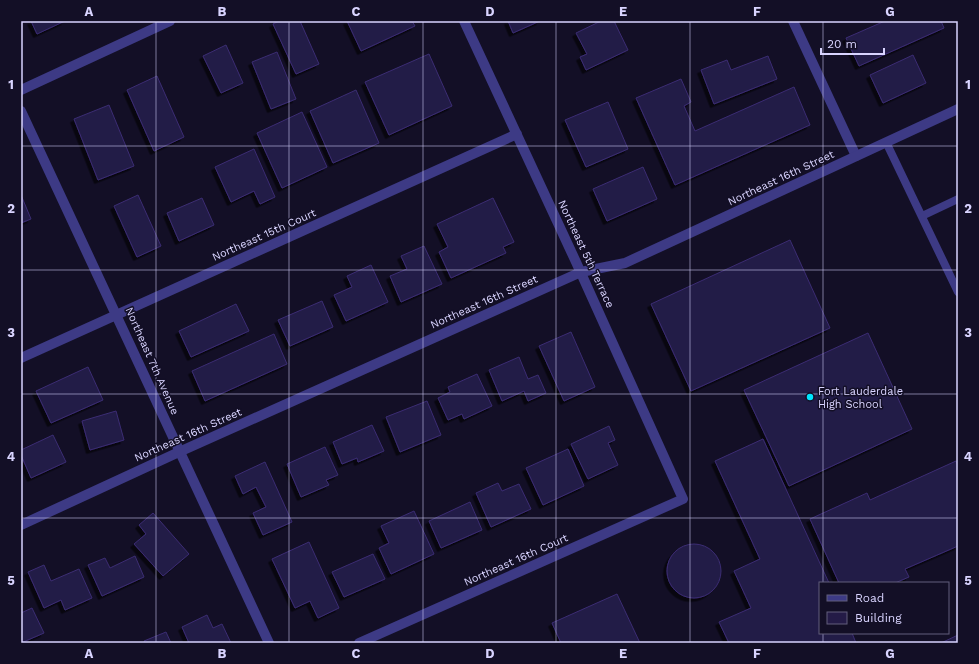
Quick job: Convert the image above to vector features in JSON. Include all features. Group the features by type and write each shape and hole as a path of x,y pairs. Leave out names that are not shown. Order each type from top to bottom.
{"street":[{"path":"21,90 170,21"},
{"name":"Northeast 5th Terrace","path":"464,21 581,272 683,499"},
{"path":"793,21 856,156"},
{"name":"Northeast 16th Street","path":"21,525 179,452 581,272 624,263 958,109"},
{"name":"Northeast 7th Avenue","path":"21,111 118,314 179,452 269,643"},
{"name":"Northeast 15th Court","path":"21,358 517,134"},
{"name":"Northeast 16th Court","path":"359,643 683,499"}],"lane":[{"path":"886,142 958,292"},
{"path":"922,216 958,200"}],"building":[{"path":"31,21 65,21 37,34"},
{"path":"279,21 300,21 319,64 296,74 273,24"},
{"path":"347,21 412,21 415,26 361,51"},
{"path":"508,21 540,21 513,33"},
{"path":"601,21 614,21 628,50 586,70 580,57 587,54 576,33"},
{"path":"885,21 941,21 944,28 859,66 846,38"},
{"path":"226,45 243,83 221,93 203,56"},
{"path":"277,52 296,99 271,109 252,62"},
{"path":"429,54 452,106 389,135 365,82"},
{"path":"913,55 926,83 883,103 870,75"},
{"path":"768,56 777,79 714,104 701,70 727,60 731,70"},
{"path":"157,76 184,137 154,151 127,90"},
{"path":"681,79 691,102 684,106 695,131 794,87 810,125 675,185 636,98"},
{"path":"356,90 379,143 333,163 310,111"},
{"path":"608,102 628,149 586,167 565,120"},
{"path":"109,105 134,166 98,180 74,119"},
{"path":"302,112 327,167 282,188 257,133"},
{"path":"254,149 275,197 260,204 254,191 231,202 215,167"},
{"path":"643,167 657,199 607,221 593,189"},
{"path":"21,195 31,219 21,223"},
{"path":"138,195 161,246 137,257 114,206"},
{"path":"202,198 214,225 179,241 167,213"},
{"path":"493,198 514,242 503,247 506,253 451,278 439,252 448,247 437,224"},
{"path":"790,240 830,328 691,391 651,304"},
{"path":"424,246 442,284 401,302 390,276 407,269 401,256"},
{"path":"371,265 388,302 346,321 334,295 352,287 347,276"},
{"path":"322,301 333,327 290,346 278,320"},
{"path":"236,304 249,331 191,357 179,331"},
{"path":"571,332 595,387 564,401 539,346"},
{"path":"868,333 912,429 789,486 744,390"},
{"path":"274,334 287,364 205,401 192,371"},
{"path":"519,357 528,379 538,375 546,393 528,401 524,391 502,401 489,370"},
{"path":"88,367 103,400 51,423 36,391"},
{"path":"477,374 492,406 464,419 462,414 448,420 438,398 450,392 448,387"},
{"path":"427,401 441,435 400,452 386,417"},
{"path":"116,411 124,440 90,450 82,421"},
{"path":"372,425 384,451 358,462 357,458 342,464 333,442"},
{"path":"609,426 615,440 608,443 618,465 588,479 571,444"},
{"path":"53,435 66,462 31,478 21,455 21,450"},
{"path":"763,439 829,582 819,582 819,634 852,634 856,643 729,643 719,622 751,608 734,571 760,559 715,461"},
{"path":"325,447 338,475 326,480 329,485 301,497 287,464"},
{"path":"568,449 584,486 543,505 526,468"},
{"path":"956,461 958,466 958,546 905,569 909,577 897,582 839,582 810,519 867,493 870,500"},
{"path":"265,462 292,522 263,535 253,513 266,507 256,487 243,494 235,476"},
{"path":"498,483 502,491 519,484 531,509 491,527 476,493"},
{"path":"470,502 482,530 441,548 429,521"},
{"path":"414,511 434,554 391,574 379,548 389,543 381,526"},
{"path":"153,513 189,554 163,576 134,544 146,534 139,525"},
{"path":"309,542 339,608 318,618 310,601 295,608 272,559"},
{"path":"689,544 699,544 709,548 717,556 721,566 721,576 717,586 709,594 699,598 689,598 679,594 671,586 667,576 667,566 671,556 679,548"},
{"path":"373,554 385,579 344,597 332,572"},
{"path":"135,556 144,577 102,596 88,565 105,558 110,568"},
{"path":"44,565 51,581 79,569 92,598 65,610 61,600 44,608 28,572"},
{"path":"617,594 640,643 561,643 552,623"},
{"path":"32,608 44,633 21,643 21,613"},
{"path":"207,615 213,628 222,624 231,643 189,643 182,627"},
{"path":"166,632 171,643 145,643 144,641"},
{"path":"958,635 958,643 941,643"}],"place":[{"name":"Fort Lauderdale High School","path":"810,397"}]}
